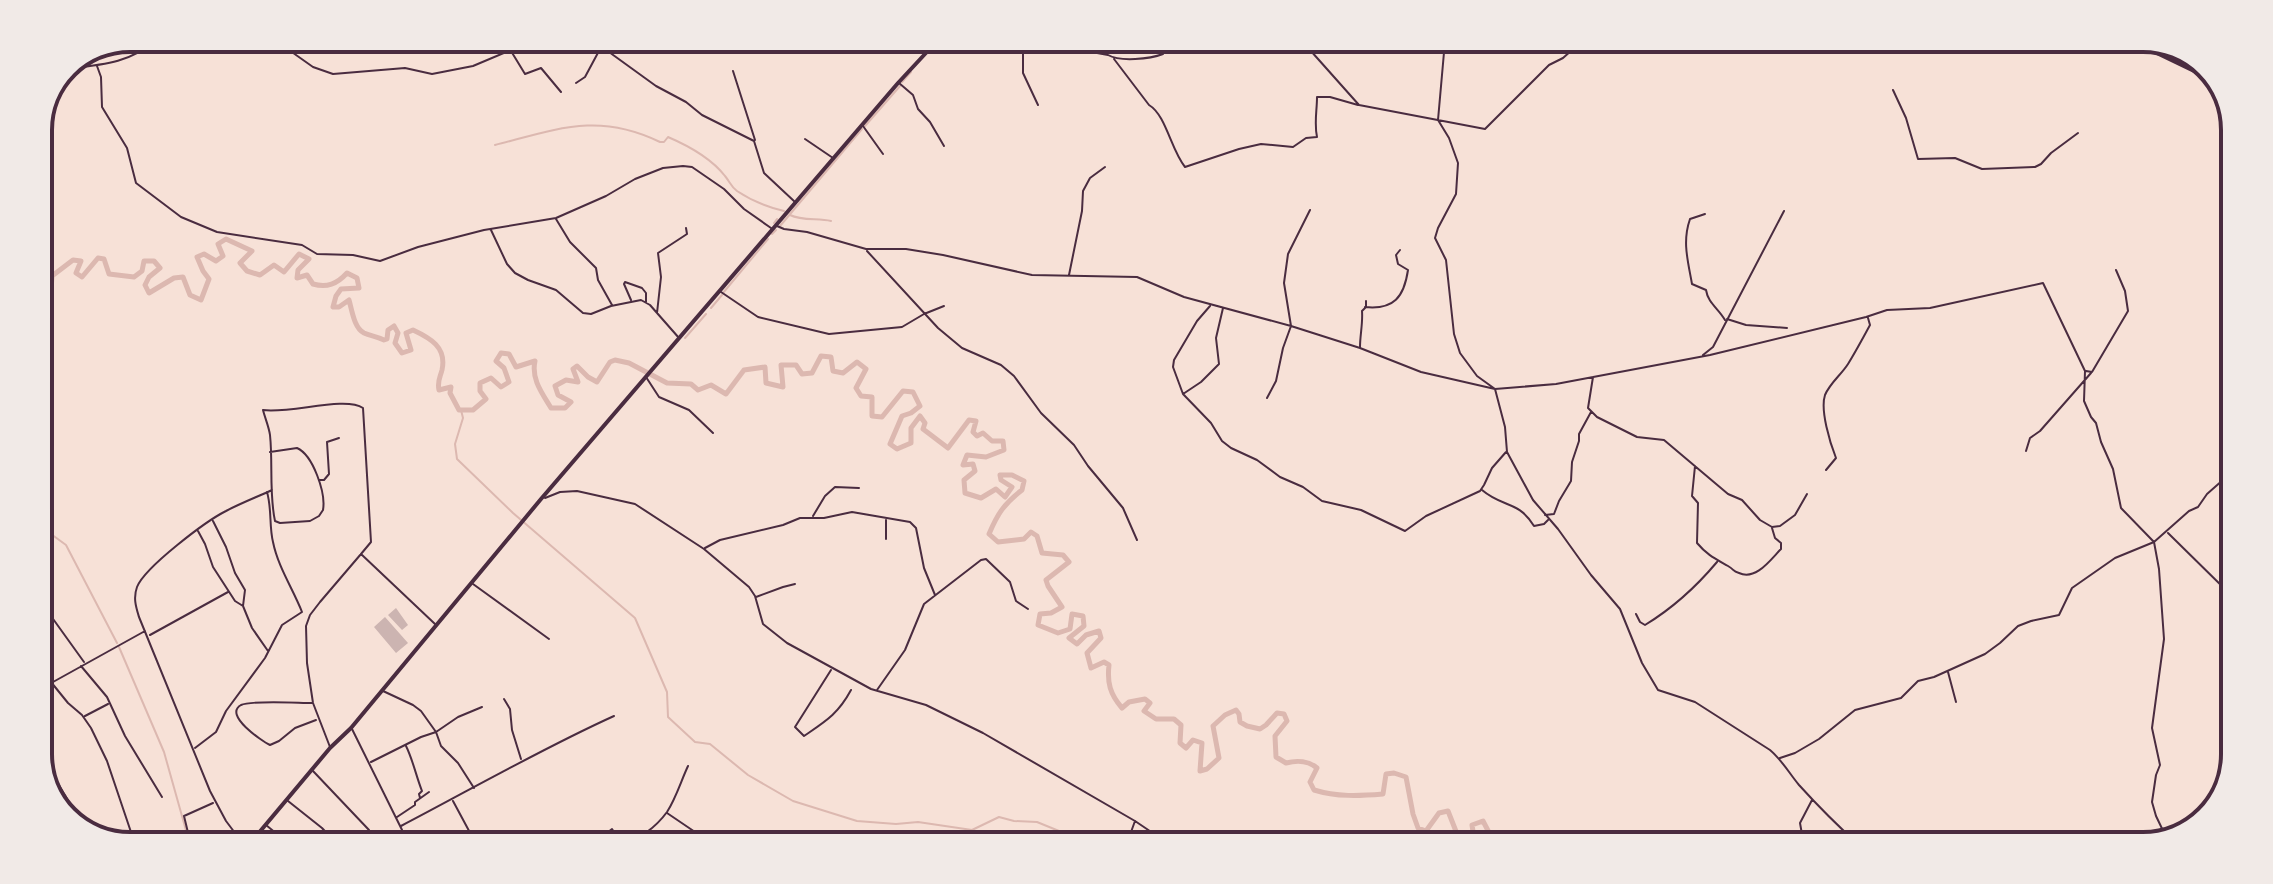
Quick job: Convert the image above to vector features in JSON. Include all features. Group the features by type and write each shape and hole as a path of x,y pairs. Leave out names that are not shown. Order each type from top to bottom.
{"main road":[{"path":"260,832 330,748 351,728 541,499 927,52"},
{"path":"2156,53 2193,70"}],"street":[{"path":"84,67 140,52"},
{"path":"292,52 313,67 333,74 405,68 432,74 473,66 506,52"},
{"path":"512,52 525,74 541,68 561,92"},
{"path":"576,83 585,77 599,52"},
{"path":"608,52 702,115 754,141"},
{"path":"1024,52 1023,73 1038,105"},
{"path":"1091,52 1114,59 1149,105 1156,109 1174,151 1185,167 1239,149 1261,144 1293,147 1306,138 1317,137 1314,125 1317,97 1330,97 1485,129 1549,65 1570,52"},
{"path":"1312,52 1358,105"},
{"path":"1444,52 1438,120 1457,155 1458,163 1456,194 1435,238 1446,260 1454,334 1460,353 1477,376 1495,389 1505,427 1507,452 1533,500 1607,597 1620,609 1642,663 1658,690 1695,702 1780,758 1813,800 1846,832"},
{"path":"1114,59 1145,59 1163,54"},
{"path":"97,66 101,77 103,111 127,148 136,183 184,218 217,232 302,245 317,254 353,255 380,261 418,247 484,230 556,218 663,168 692,167 724,189 744,209 774,228 807,232 866,249 906,249 1032,275 1137,277 1210,305 1360,348 1421,372 1495,389 1556,384 1701,357 1887,310 1930,308 2043,283 2085,371 2084,401 2096,423 2113,469 2121,508 2154,542 2164,639 2152,728 2160,765 2152,802 2162,829"},
{"path":"733,71 764,173 796,202"},
{"path":"898,83 913,95 918,109 944,146"},
{"path":"1893,90 1906,118 1918,159 1955,158 1982,169 2035,167 2078,133"},
{"path":"862,125 883,154"},
{"path":"805,139 834,159"},
{"path":"1069,276 1083,191 1090,178 1105,167"},
{"path":"1267,398 1276,381 1291,326 1285,294 1285,270 1290,248 1310,210"},
{"path":"1701,357 1713,347 1784,211"},
{"path":"1705,214 1690,219 1685,238 1686,262 1692,284 1706,290 1710,303 1726,320 1787,328"},
{"path":"556,218 570,242 596,268 596,275 612,306"},
{"path":"656,314 661,277 658,253 687,234 686,228"},
{"path":"491,230 509,267 519,276 556,290 583,313 593,314 631,301 646,302 680,338"},
{"path":"866,249 924,314 962,348 1001,365 1014,376 1041,413 1074,445 1123,508 1137,540"},
{"path":"1365,307 1380,308 1397,300 1408,270 1398,264 1396,255 1400,250"},
{"path":"2026,451 2030,438 2040,431 2092,372 2128,311 2125,291 2116,270"},
{"path":"631,301 625,282 642,288 646,293 646,302"},
{"path":"720,292 758,317 829,334 899,327 944,306"},
{"path":"1360,348 1359,333 1366,301"},
{"path":"1210,305 1174,360 1173,367 1183,394 1231,448 1257,460 1322,501 1361,510 1405,531 1426,516 1481,490 1492,468 1507,452"},
{"path":"1183,394 1201,382 1221,360 1216,338 1224,307"},
{"path":"1826,470 1836,458 1829,438 1824,398 1862,342 1870,325 1867,317"},
{"path":"2085,371 2092,372"},
{"path":"649,374 659,397 689,410 713,433"},
{"path":"1593,377 1588,408 1597,417 1637,437 1664,440 1772,527 1780,526 1791,518 1807,494"},
{"path":"270,452 301,449 306,453 324,499 319,516 310,521 277,523 274,516 270,452 270,434 263,410 346,403 363,408 371,542 307,621 307,663 313,703 330,748"},
{"path":"1545,515 1554,514 1568,490 1579,434 1591,411"},
{"path":"318,479 324,480 329,474 327,442 339,438"},
{"path":"1695,466 1692,496 1698,503 1697,543 1709,556 1737,573 1747,575 1763,568 1781,549 1772,527"},
{"path":"1780,758 1819,739 1855,710 1901,698 1918,681 1985,654 2018,626 2059,615 2072,588 2115,558 2154,542 2189,511 2198,507 2221,482"},
{"path":"812,517 825,496 835,487 859,488"},
{"path":"235,832 215,802 135,602 137,587 152,567 227,510 272,490"},
{"path":"1481,490 1523,510 1534,526 1544,524 1548,519"},
{"path":"541,499 560,492 577,491 630,502 644,509 704,549 749,587 761,619 768,629 787,643 877,691 916,701 952,717 1150,832"},
{"path":"194,749 216,732 226,711 269,652 282,625 302,611 275,552 267,492"},
{"path":"704,549 720,540 800,518 824,518 852,512 910,522 914,525 924,568 935,595"},
{"path":"886,519 886,539"},
{"path":"212,520 245,590 243,606 252,628 269,652"},
{"path":"198,530 213,567 235,601 243,606"},
{"path":"2167,532 2221,585"},
{"path":"361,554 436,625"},
{"path":"877,691 902,655 924,604 981,560 986,559 1010,582 1017,603 1028,609"},
{"path":"1636,614 1645,625 1659,617 1688,595 1718,561"},
{"path":"472,583 549,639"},
{"path":"755,597 795,584"},
{"path":"148,637 229,591"},
{"path":"52,619 107,697 108,704 162,797"},
{"path":"131,832 107,761 84,717 52,683 145,631"},
{"path":"832,669 795,729 804,736 824,723 840,709 851,690"},
{"path":"1948,671 1956,702"},
{"path":"382,690 417,708 474,789"},
{"path":"504,699 522,761"},
{"path":"313,703 240,705 236,715 270,745 295,728 318,720"},
{"path":"84,717 108,704"},
{"path":"370,762 482,707"},
{"path":"401,826 614,716"},
{"path":"351,728 404,832"},
{"path":"405,744 422,791 420,798"},
{"path":"646,832 667,813 688,766"},
{"path":"312,771 369,830 366,832"},
{"path":"58,783 69,802"},
{"path":"396,817 429,792"},
{"path":"287,800 326,832"},
{"path":"452,800 469,832"},
{"path":"1802,832 1800,823 1813,800"},
{"path":"188,832 184,816 215,802"},
{"path":"667,813 695,832"},
{"path":"1131,832 1135,821"},
{"path":"266,825 274,832"}],"building":[{"path":"396,608 408,625 402,630 388,615"},
{"path":"385,617 408,643 396,653 374,627"}],"waterway":[{"path":"902,82 911,72"},
{"path":"865,126 900,86"},
{"path":"495,145 578,126 617,128 660,142 668,137 706,158 737,191 784,211"},
{"path":"780,226 862,129"},
{"path":"790,215 831,221"},
{"path":"774,223 777,219"},
{"path":"772,234 776,230"},
{"path":"52,276 73,260 81,261 76,273 82,277 98,258 104,259 109,274 134,277 142,271 144,261 154,261 160,268 145,285 149,293 174,278 183,277 190,295 201,300 209,279 197,257 204,254 216,261 223,256 218,244 226,239 252,251 240,263 247,271 260,275 274,265 284,272 299,254 309,259 298,270 297,278 307,275 313,284 323,286 336,282 347,273 357,278 359,288 341,289 333,307 339,307 349,300 356,323 364,333 384,340 387,339 388,330 394,326 398,333 395,343 402,353 411,350 406,333 413,330 436,344 443,362 439,390 451,387 450,393 459,410 473,410 486,399 480,391 480,383 491,378 501,387 509,382 504,368 496,361 501,353 509,354 516,367 535,361 536,380 551,408 565,408 571,402 558,395 555,386 566,380 578,382 573,369 577,366 597,382 610,362 615,360 629,363 667,383 691,384 698,390 711,385 726,394 744,370 765,367 766,383 783,387 781,365 796,365 802,374 812,373 821,356 831,357 833,371 843,373 857,362 866,369 856,388 861,396 872,397 872,416 882,417 903,391 913,392 920,406 902,416 890,444 897,449 911,443 911,428 920,416 925,423 923,429 948,448 969,420 976,421 973,432 977,436 983,433 992,441 1003,441 1004,450 986,457 967,455 963,465 973,464 975,471 964,480 965,493 981,498 996,489 1005,497 1012,487 1001,480 1000,475 1012,475 1024,481 1022,490 1002,509 989,534 998,542 1024,539 1031,532 1037,536 1042,553 1063,555 1069,562 1046,580 1062,607 1040,614 1038,625 1058,633 1070,629 1072,614 1083,616 1084,626 1069,638 1077,644 1086,635 1099,631 1101,638 1087,653 1091,668 1104,662 1109,665 1110,688 1122,708 1129,702 1145,699 1150,703 1144,711 1156,719 1174,719 1181,725 1180,743 1186,748 1193,740 1202,743 1200,771 1219,758 1213,726 1225,715 1236,710 1240,722 1260,729 1277,713 1284,714 1287,721 1275,736 1276,757 1286,763 1303,762 1317,768 1310,782 1314,790 1348,795 1383,794 1386,774 1394,773 1406,777 1418,828 1426,831 1439,813 1448,811 1456,832"},
{"path":"723,293 768,239"},
{"path":"711,308 722,295"},
{"path":"685,338 706,314"},
{"path":"461,410 463,418 455,444 457,459 513,513 635,618 667,692 668,717 695,742 710,744 748,775 793,801 857,821 918,822 972,830 999,817 1037,822 1061,832"},
{"path":"52,535 66,545 117,643"},
{"path":"119,647 164,752 186,832"},
{"path":"1473,832 1472,825 1483,821 1489,832"}]}
